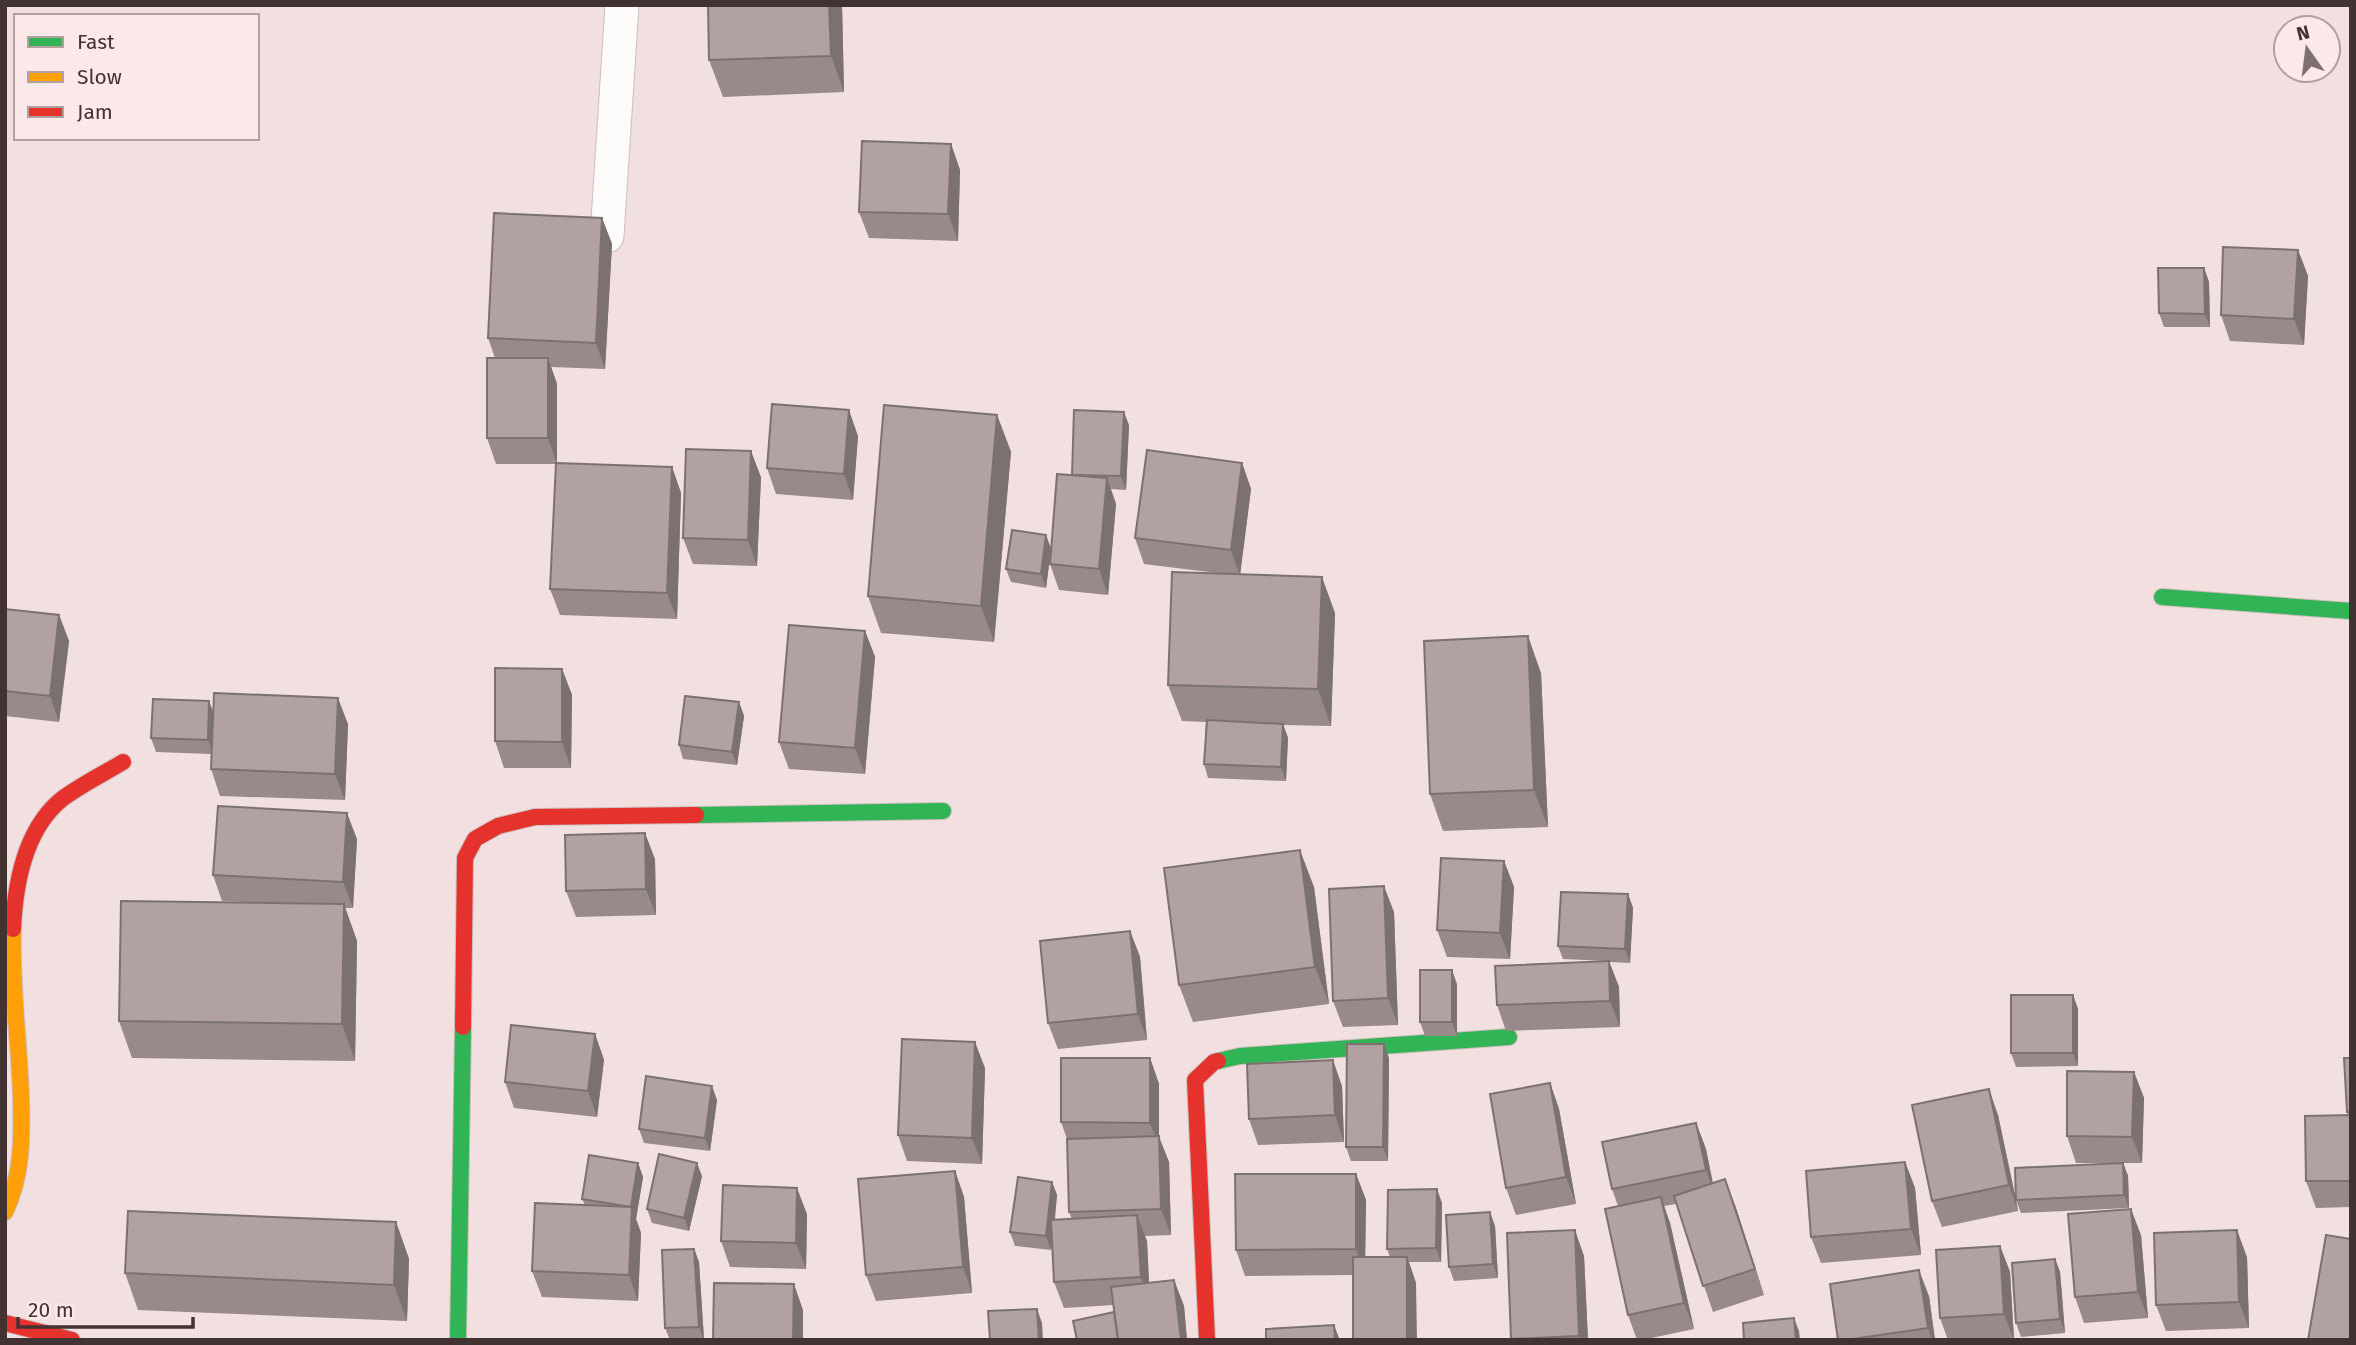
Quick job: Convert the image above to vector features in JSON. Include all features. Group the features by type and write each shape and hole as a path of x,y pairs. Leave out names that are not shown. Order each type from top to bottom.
{"street":[{"path":"2162,597 2351,611"},
{"path":"5,1212 12,1200 22,1153 19,1049 11,944 13,898 30,843 57,804 123,762"},
{"path":"458,1340 465,858 475,839 498,826 536,817 943,811"},
{"path":"1207,1340 1195,1080 1214,1062 1240,1056 1509,1037"},
{"path":"5,1323 72,1340"}],"lane":[{"path":"607,236 622,5"}],"building":[{"path":"708,5 829,5 831,56 709,60"},
{"path":"862,141 951,144 948,214 859,212"},
{"path":"494,213 602,218 596,343 488,338"},
{"path":"2223,247 2298,250 2294,319 2221,315"},
{"path":"2158,268 2204,268 2205,314 2159,313"},
{"path":"487,358 548,358 548,438 487,438"},
{"path":"772,404 849,410 844,474 767,468"},
{"path":"884,405 997,415 981,606 868,596"},
{"path":"1074,410 1124,412 1121,476 1072,475"},
{"path":"686,449 751,451 748,540 683,538"},
{"path":"1147,450 1242,463 1231,550 1135,538"},
{"path":"556,463 672,467 667,593 550,589"},
{"path":"1057,474 1107,478 1099,569 1050,564"},
{"path":"1012,530 1046,535 1041,574 1006,569"},
{"path":"1172,572 1322,577 1318,689 1168,685"},
{"path":"5,609 59,615 50,696 5,691"},
{"path":"789,625 865,631 855,748 779,742"},
{"path":"1528,636 1534,790 1430,794 1424,641"},
{"path":"495,668 562,669 562,742 495,741"},
{"path":"214,693 338,698 335,774 211,769"},
{"path":"685,696 739,702 732,752 679,745"},
{"path":"153,699 209,701 208,740 151,738"},
{"path":"1207,720 1283,724 1281,767 1204,764"},
{"path":"218,806 347,813 343,882 213,875"},
{"path":"645,833 646,889 566,891 565,835"},
{"path":"1300,850 1315,967 1179,985 1164,868"},
{"path":"1441,858 1504,861 1500,933 1437,930"},
{"path":"1384,886 1388,998 1333,1001 1329,889"},
{"path":"1561,892 1628,894 1625,949 1558,946"},
{"path":"121,901 344,904 342,1024 119,1021"},
{"path":"1130,931 1138,1014 1048,1023 1040,941"},
{"path":"1609,961 1610,1001 1497,1005 1495,966"},
{"path":"1420,970 1452,970 1452,1022 1420,1022"},
{"path":"2011,995 2073,995 2073,1053 2011,1053"},
{"path":"511,1025 595,1034 588,1091 505,1082"},
{"path":"902,1039 975,1042 972,1138 898,1135"},
{"path":"1347,1044 1384,1044 1383,1147 1346,1147"},
{"path":"1061,1058 1150,1058 1150,1123 1061,1122"},
{"path":"2344,1058 2351,1058 2351,1112 2347,1112"},
{"path":"1333,1060 1335,1115 1249,1119 1247,1064"},
{"path":"2067,1071 2134,1072 2132,1137 2067,1136"},
{"path":"646,1076 712,1086 705,1138 639,1129"},
{"path":"1550,1083 1566,1177 1506,1188 1490,1094"},
{"path":"1989,1089 2009,1185 1932,1201 1912,1105"},
{"path":"2351,1115 2351,1181 2306,1181 2305,1116"},
{"path":"1696,1123 1706,1170 1612,1189 1602,1142"},
{"path":"1159,1136 1161,1209 1069,1212 1067,1139"},
{"path":"659,1154 697,1163 684,1218 647,1209"},
{"path":"589,1155 638,1163 631,1207 582,1199"},
{"path":"1905,1162 1911,1229 1811,1237 1806,1171"},
{"path":"2123,1163 2124,1195 2016,1200 2015,1168"},
{"path":"955,1171 963,1267 866,1275 858,1179"},
{"path":"1235,1174 1356,1174 1356,1249 1236,1250"},
{"path":"1018,1177 1052,1182 1046,1236 1010,1232"},
{"path":"1725,1179 1755,1269 1703,1286 1674,1196"},
{"path":"723,1185 797,1188 796,1243 721,1241"},
{"path":"1437,1189 1436,1248 1387,1249 1388,1190"},
{"path":"1661,1197 1684,1303 1628,1315 1605,1209"},
{"path":"535,1203 632,1207 629,1275 532,1271"},
{"path":"2131,1209 2138,1292 2075,1297 2068,1214"},
{"path":"128,1211 396,1222 394,1285 125,1273"},
{"path":"1490,1212 1493,1264 1449,1267 1446,1215"},
{"path":"1137,1215 1141,1277 1054,1282 1051,1220"},
{"path":"1575,1230 1579,1336 1511,1339 1507,1233"},
{"path":"2237,1230 2239,1302 2156,1305 2154,1233"},
{"path":"2326,1235 2351,1239 2351,1340 2308,1340"},
{"path":"2000,1246 2004,1314 1940,1318 1936,1250"},
{"path":"694,1249 699,1327 665,1328 662,1250"},
{"path":"1353,1257 1407,1257 1407,1340 1353,1340"},
{"path":"2055,1259 2060,1319 2016,1323 2012,1263"},
{"path":"1919,1270 1928,1328 1838,1340 1830,1284"},
{"path":"1174,1280 1181,1340 1118,1340 1111,1287"},
{"path":"714,1283 794,1284 793,1340 713,1340"},
{"path":"1037,1309 1039,1340 990,1340 988,1311"},
{"path":"1114,1312 1118,1340 1077,1340 1073,1321"},
{"path":"1794,1318 1796,1340 1744,1340 1743,1323"},
{"path":"1334,1325 1335,1340 1266,1340 1266,1329"}],"traffic: fast":[{"path":"2162,597 2351,611"},
{"path":"696,815 943,811"},
{"path":"458,1340 463,1027"},
{"path":"1218,1061 1240,1056 1509,1037"}],"traffic: slow":[{"path":"5,1212 15,1184 21,1141 13,929"}],"traffic: jam":[{"path":"13,929 16,894 24,858 39,826 49,811 62,799 123,762"},
{"path":"463,1027 465,858 475,839 498,826 535,817 696,815"},
{"path":"1207,1340 1195,1080 1218,1061"},
{"path":"5,1323 72,1340"}]}
